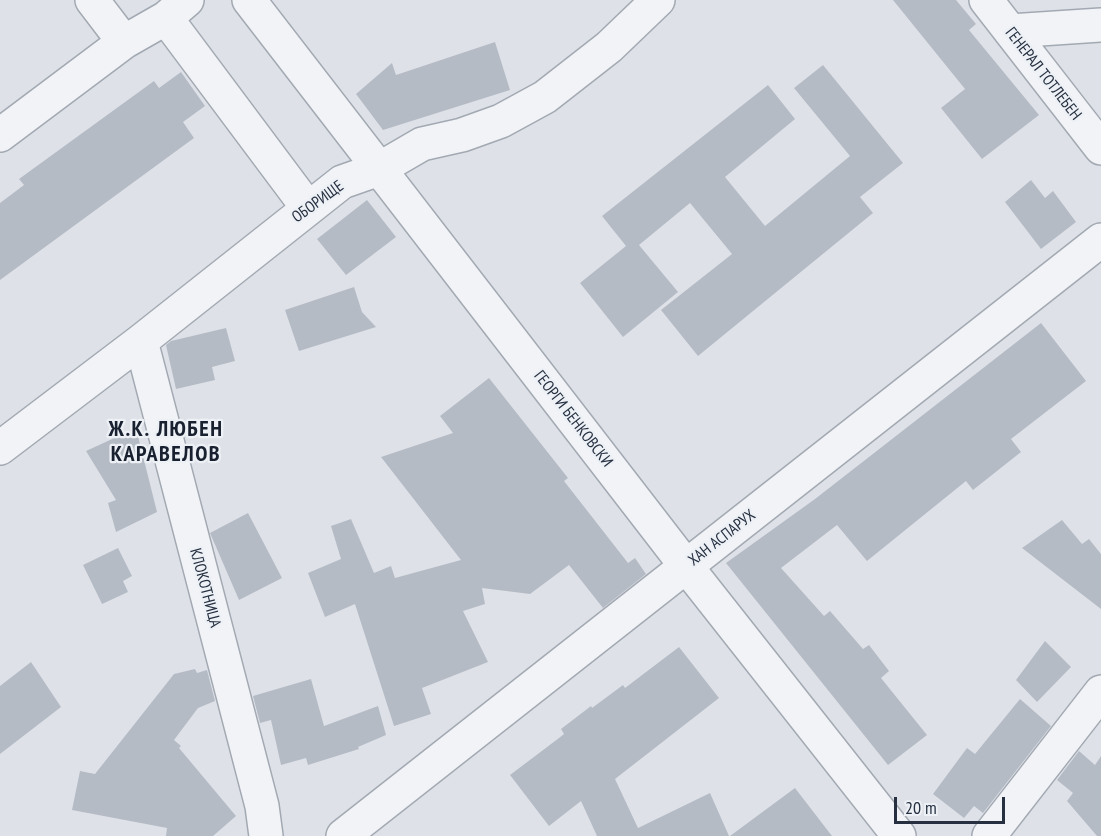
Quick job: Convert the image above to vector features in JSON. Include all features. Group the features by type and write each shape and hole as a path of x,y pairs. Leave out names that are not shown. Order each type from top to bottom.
{"street":[{"path":"92,0 124,42"},
{"name":"ГЕОРГИ БЕНКОВСКИ","path":"249,0 686,566 899,836"},
{"name":"ОБОРИЩЕ","path":"0,448 141,341 342,182 379,169 422,144 462,135 501,121 544,97 609,47 658,0"},
{"name":"ГЕНЕРАЛ ТОТЛЕБЕН","path":"986,0 1101,148"},
{"path":"0,135 124,42 176,9 308,207"},
{"path":"1010,31 1063,25 1101,25"},
{"name":"ХАН АСПАРУХ","path":"343,836 1101,240"},
{"name":"КЛОКОТНИЦА","path":"141,341 262,806 266,836"},
{"path":"989,836 1101,692"}],"building":[{"path":"893,0 956,0 976,24 969,30 1039,115 982,159 941,108 965,89"},
{"path":"495,42 510,90 383,130 356,94 392,63 396,75"},
{"path":"823,65 903,163 860,197 873,213 698,356 661,310 732,254 690,203 639,245 678,292 623,337 580,283 626,246 602,216 768,85 795,119 725,177 765,226 850,156 794,88"},
{"path":"181,72 205,106 183,122 194,138 0,280 0,203 24,185 19,179 154,81 159,88"},
{"path":"1031,180 1045,198 1053,191 1076,222 1041,249 1005,202"},
{"path":"367,200 396,237 346,275 317,239"},
{"path":"354,287 362,312 376,327 299,351 285,310"},
{"path":"1041,323 1086,381 1011,439 1021,452 973,490 966,481 867,561 837,525 781,568 824,616 830,611 863,649 869,645 889,671 881,678 927,735 888,765 726,563 815,499"},
{"path":"226,328 235,361 212,367 215,380 176,389 166,345 171,341"},
{"path":"489,378 568,478 564,481 628,563 635,558 646,574 603,608 569,565 530,594 482,588 485,604 463,611 488,662 422,688 431,714 394,726 355,604 325,617 308,573 341,559 331,526 351,519 374,573 391,566 395,578 461,560 381,457 453,433 440,416"},
{"path":"136,428 157,512 116,532 108,503 116,500 86,451"},
{"path":"248,513 282,578 239,600 210,533"},
{"path":"1062,520 1082,544 1089,539 1101,554 1101,609 1022,548"},
{"path":"118,548 132,576 123,581 128,592 102,604 83,565"},
{"path":"1045,641 1071,667 1037,702 1016,680"},
{"path":"679,647 719,698 615,779 638,828 710,793 729,836 597,836 581,801 549,826 510,775 564,734 561,729 591,706 592,708 623,685 625,688"},
{"path":"31,662 61,707 0,754 0,686"},
{"path":"195,669 197,673 207,670 215,701 198,708 174,740 236,816 213,836 166,836 167,828 72,810 80,771 95,774 174,674"},
{"path":"311,679 324,726 378,706 386,735 358,747 359,749 308,765 306,758 281,765 271,720 260,723 253,696"},
{"path":"1020,699 1051,726 983,813 974,806 964,818 933,794 967,748 975,754"},
{"path":"1079,751 1095,765 1101,756 1101,836 1097,836 1067,801 1073,793 1057,780"},
{"path":"795,788 832,836 730,836"}],"district":[{"name":"Ж.К. ЛЮБЕН КАРАВЕЛОВ","path":"166,443"}]}
